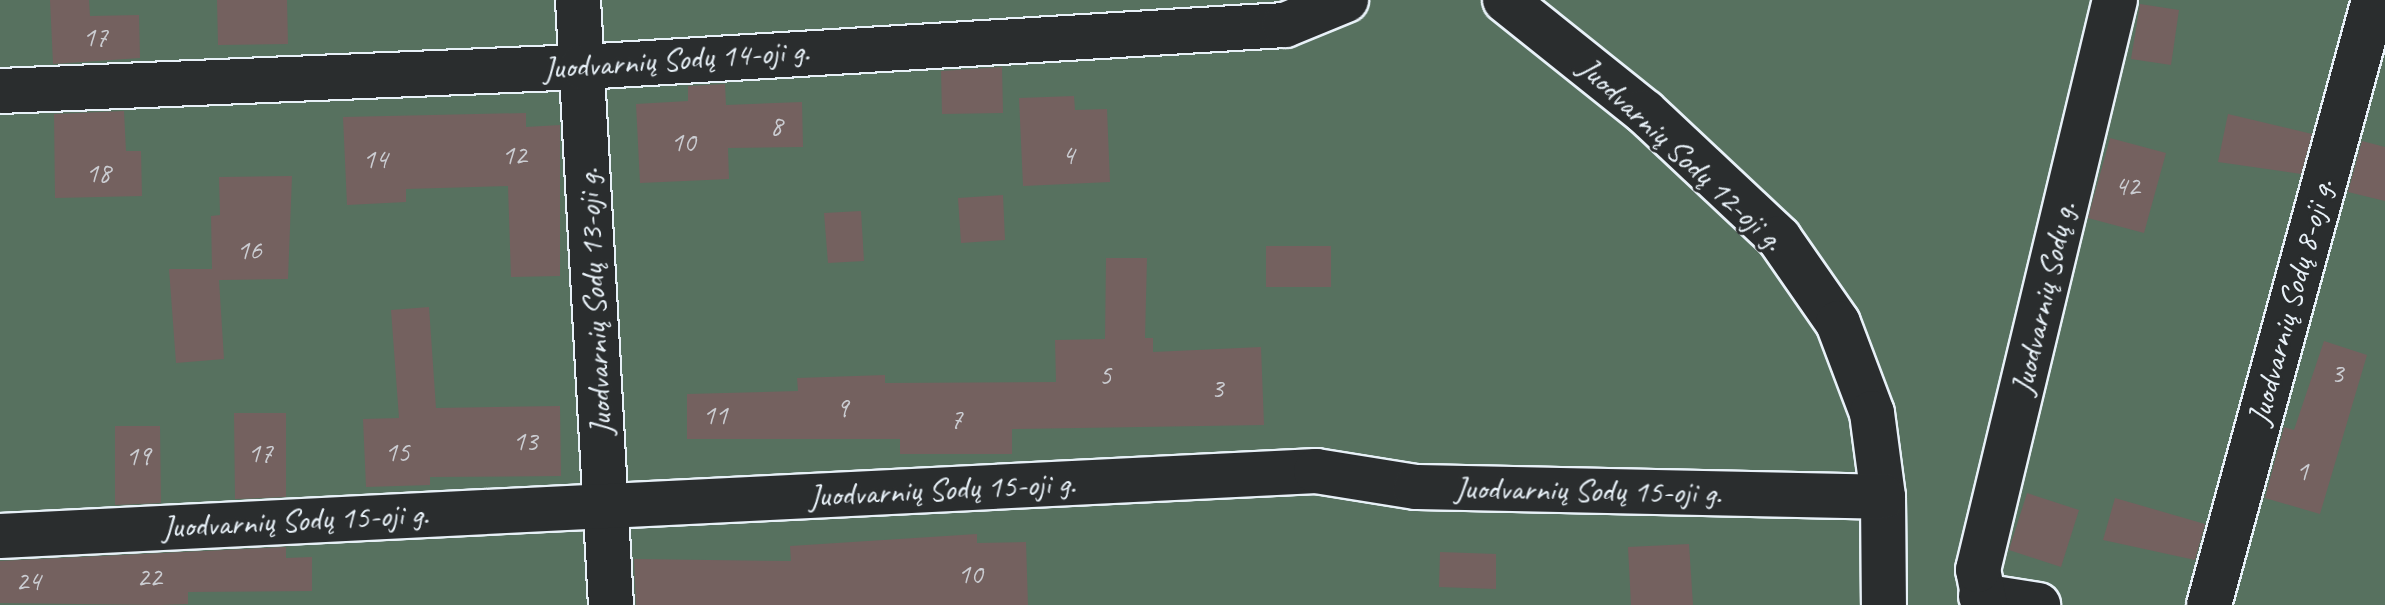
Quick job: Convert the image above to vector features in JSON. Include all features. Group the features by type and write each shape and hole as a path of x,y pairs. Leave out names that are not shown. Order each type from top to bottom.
{"street":[{"name":"Juodvarnių Sodų 13-oji g.","path":"578,0 611,605"},
{"name":"Juodvarnių Sodų 14-oji g.","path":"0,91 582,67 1285,25 1346,0"},
{"name":"Juodvarnių Sodų 12-oji g.","path":"1505,0 1645,112 1779,238 1838,323 1872,413 1883,497 1884,605"},
{"name":"Juodvarnių Sodų g.","path":"1983,600 1978,570 2115,0"},
{"name":"Juodvarnių Sodų 8-oji g.","path":"2209,605 2374,0"},
{"name":"Juodvarnių Sodų 15-oji g.","path":"0,536 1316,471 1416,487 1883,497"},
{"path":"1983,600 2038,605"}],"green space":[{"path":"0,0 2385,0 2385,605 0,605"}],"building":[{"path":"50,0 89,0 90,16 139,15 140,58 53,64"},
{"path":"217,0 287,0 288,44 218,45"},
{"path":"2140,4 2179,10 2171,65 2131,59"},
{"path":"1002,67 1003,113 942,114 941,71"},
{"path":"725,84 726,105 802,102 803,147 728,148 729,179 640,183 636,104 688,101 688,86"},
{"path":"1074,96 1075,110 1107,109 1110,182 1023,186 1019,98"},
{"path":"124,111 126,151 141,151 142,196 55,198 54,114"},
{"path":"526,113 526,127 560,125 560,276 511,277 508,186 406,189 406,202 347,205 343,117"},
{"path":"2228,114 2312,134 2301,174 2218,162"},
{"path":"2110,138 2166,153 2144,233 2088,218"},
{"path":"2362,141 2385,147 2385,201 2348,192"},
{"path":"292,176 288,279 219,280 224,359 176,363 169,269 212,269 211,216 220,215 219,177"},
{"path":"1003,195 1005,240 961,243 958,198"},
{"path":"861,211 864,261 828,263 824,213"},
{"path":"1266,246 1331,246 1331,287 1266,287"},
{"path":"1106,258 1147,258 1145,338 1153,338 1153,352 1261,347 1264,425 1012,429 1012,454 900,454 900,439 687,439 687,394 798,391 797,378 885,375 885,383 1056,382 1055,340 1105,339"},
{"path":"429,307 436,408 560,406 561,476 430,477 430,485 366,487 363,419 399,418 391,310"},
{"path":"2324,341 2367,355 2320,514 2265,498 2284,427 2294,430"},
{"path":"234,413 286,413 286,497 235,499"},
{"path":"115,426 160,426 161,503 115,505"},
{"path":"2027,493 2079,510 2061,567 2009,550"},
{"path":"2115,498 2205,524 2195,560 2103,540"},
{"path":"977,534 977,543 1026,542 1028,605 636,605 634,559 791,561 790,546"},
{"path":"1689,544 1693,605 1631,605 1628,547"},
{"path":"286,547 286,558 312,557 312,591 188,592 188,604 0,603 0,561"},
{"path":"1440,552 1496,554 1496,589 1439,587"}]}
